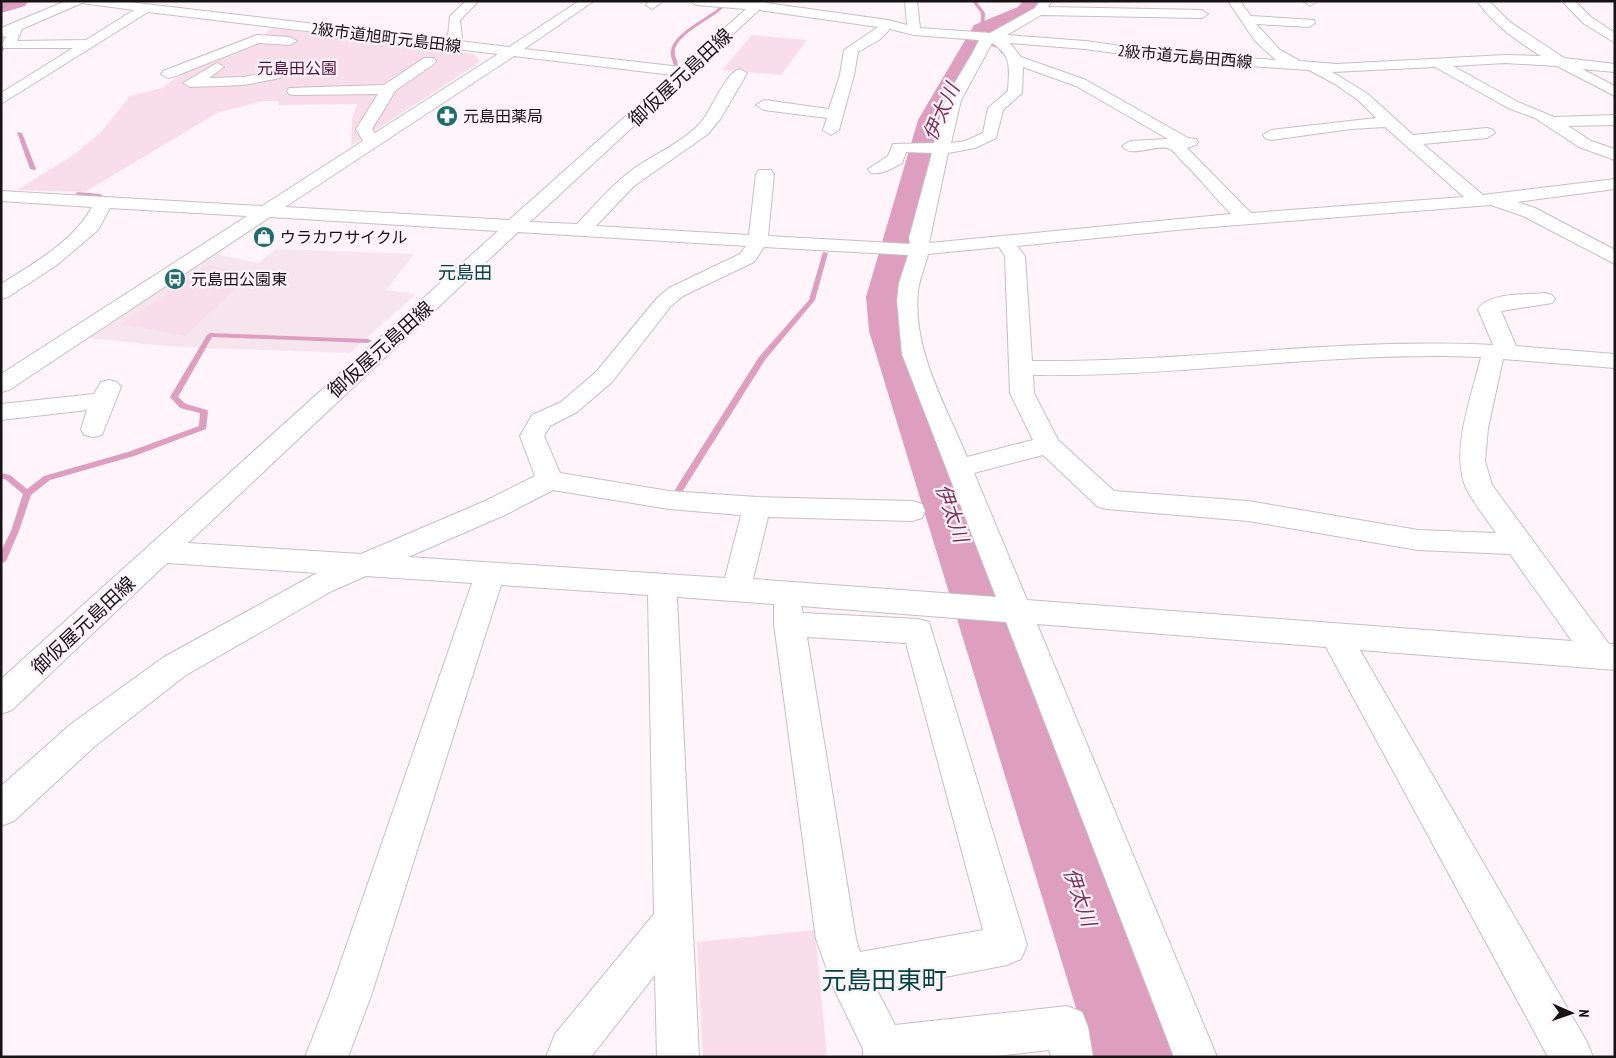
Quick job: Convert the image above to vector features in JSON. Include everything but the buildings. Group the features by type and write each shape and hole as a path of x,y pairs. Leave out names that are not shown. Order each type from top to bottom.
{"street":[{"path":"1,33 77,1"},
{"name":"2級市道旭町元島田線","path":"87,1 684,72"},
{"path":"445,44 455,38 454,19 473,1"},
{"path":"1,385 588,1"},
{"name":"2級市道元島田西線","path":"696,1 759,4 888,24 914,31 1085,45 1175,57 1303,66 1380,67 1505,59 1615,68"},
{"path":"819,13 826,1"},
{"path":"911,1 914,31"},
{"path":"1135,1 1142,14"},
{"path":"1193,1 1202,14 1142,14 1042,6 994,38 984,42 983,49 971,65 954,100 919,238 909,284 908,302 913,354 959,468 1012,611 1196,1057"},
{"path":"1234,1 1265,46 1283,60 1340,81 1363,97 1409,140 1485,200 1529,212 1615,258"},
{"path":"1484,1 1487,9 1560,62 1615,92"},
{"path":"1568,1 1587,20 1615,39"},
{"name":"御仮屋元島田線","path":"1,700 163,552 381,348 759,4"},
{"path":"215,17 240,5"},
{"path":"1,100 146,8"},
{"path":"1248,20 1309,23"},
{"path":"831,130 851,50 874,37 888,24"},
{"path":"16,28 9,45 90,44"},
{"path":"994,38 1005,45 1016,60 1081,83 1181,144 1221,194 1247,218"},
{"path":"168,74 258,40 305,42"},
{"path":"352,46 409,52 421,60 446,61"},
{"path":"877,169 896,159 899,147 958,148 980,142 990,135 996,108 1015,93 1016,60"},
{"path":"370,139 364,129 389,89 429,61"},
{"path":"196,62 222,65 190,83 244,81 275,74"},
{"path":"1436,62 1493,95 1540,115 1585,144 1615,155"},
{"path":"470,63 485,64"},
{"path":"581,231 635,177 676,153 703,130 716,114 728,88 740,73"},
{"path":"294,91 389,89"},
{"path":"764,105 798,108 804,111 836,115"},
{"path":"1550,122 1615,120"},
{"path":"1271,135 1351,124 1389,122"},
{"path":"1409,140 1488,133"},
{"path":"1130,146 1159,143 1181,144 1203,138"},
{"path":"550,480 532,436 541,420 569,407 604,377 664,302 676,292 748,258 758,242 760,206 765,174"},
{"path":"1,196 883,250 918,249 1247,218 1485,200 1615,184"},
{"path":"1,293 50,261 91,226 104,201"},
{"path":"1004,241 1015,256 1022,393 1048,445 1107,500 1248,511 1418,540 1518,544"},
{"path":"1544,299 1498,304 1489,309 1500,351 1476,428 1472,461 1479,487 1518,544 1608,656"},
{"path":"1021,368 1082,370 1170,366 1390,350 1500,351 1615,360"},
{"path":"1,412 106,393 93,429"},
{"path":"959,468 1048,445"},
{"path":"1,809 83,735 175,666 322,583 495,508 550,480 669,500 758,507 912,511"},
{"path":"736,590 758,507"},
{"path":"163,552 736,590 787,609 918,631 1007,945 848,975"},
{"path":"326,1057 350,996 490,573"},
{"path":"662,585 678,1057"},
{"path":"787,609 962,608 1608,656"},
{"path":"787,609 836,939 848,975 884,1052 1067,1026 1072,1057"},
{"path":"1336,636 1572,1057"},
{"path":"567,1057 570,1049 674,920"}],"shaded area":[{"path":"276,249 414,254 386,290 416,294 350,353 177,347 87,338 214,254 259,263"}],"green space":[{"name":"元島田公園","path":"272,28 474,54 480,62 351,146 352,119 357,104 279,105 278,101 263,101 217,113 85,192 17,190 75,154 102,131 130,96 162,88 195,64 250,46"},
{"path":"752,35 807,40 781,75 722,70"},
{"path":"210,265 250,275 185,336 121,324"},
{"path":"815,930 827,1057 703,1057 697,942"}],"waterway":[{"path":"1,6 16,1"},
{"path":"974,1 983,13 983,31"},
{"name":"伊太川","path":"1036,1 1027,12 983,31 934,120 887,297 891,331 1134,1057"},
{"path":"676,65 673,55 675,44 686,33 722,7"},
{"path":"1,51 7,37"},
{"path":"976,40 1000,47 1004,53"},
{"path":"19,133 33,169"},
{"path":"78,194 100,196 94,206"},
{"path":"679,490 762,359 812,300 825,253"},
{"path":"27,493 47,478 131,454 203,427 204,412 183,406 174,397 210,335 368,341"},
{"path":"1,476 7,477 27,493"},
{"path":"1,561 15,531 27,493"}],"place":[{"name":"元島田薬局","path":"447,116"},
{"name":"ウラカワサイクル","path":"264,237"},
{"name":"元島田公園東","path":"175,279"}],"district":[{"name":"元島田","path":"465,272"},
{"name":"元島田東町","path":"884,980"}]}
